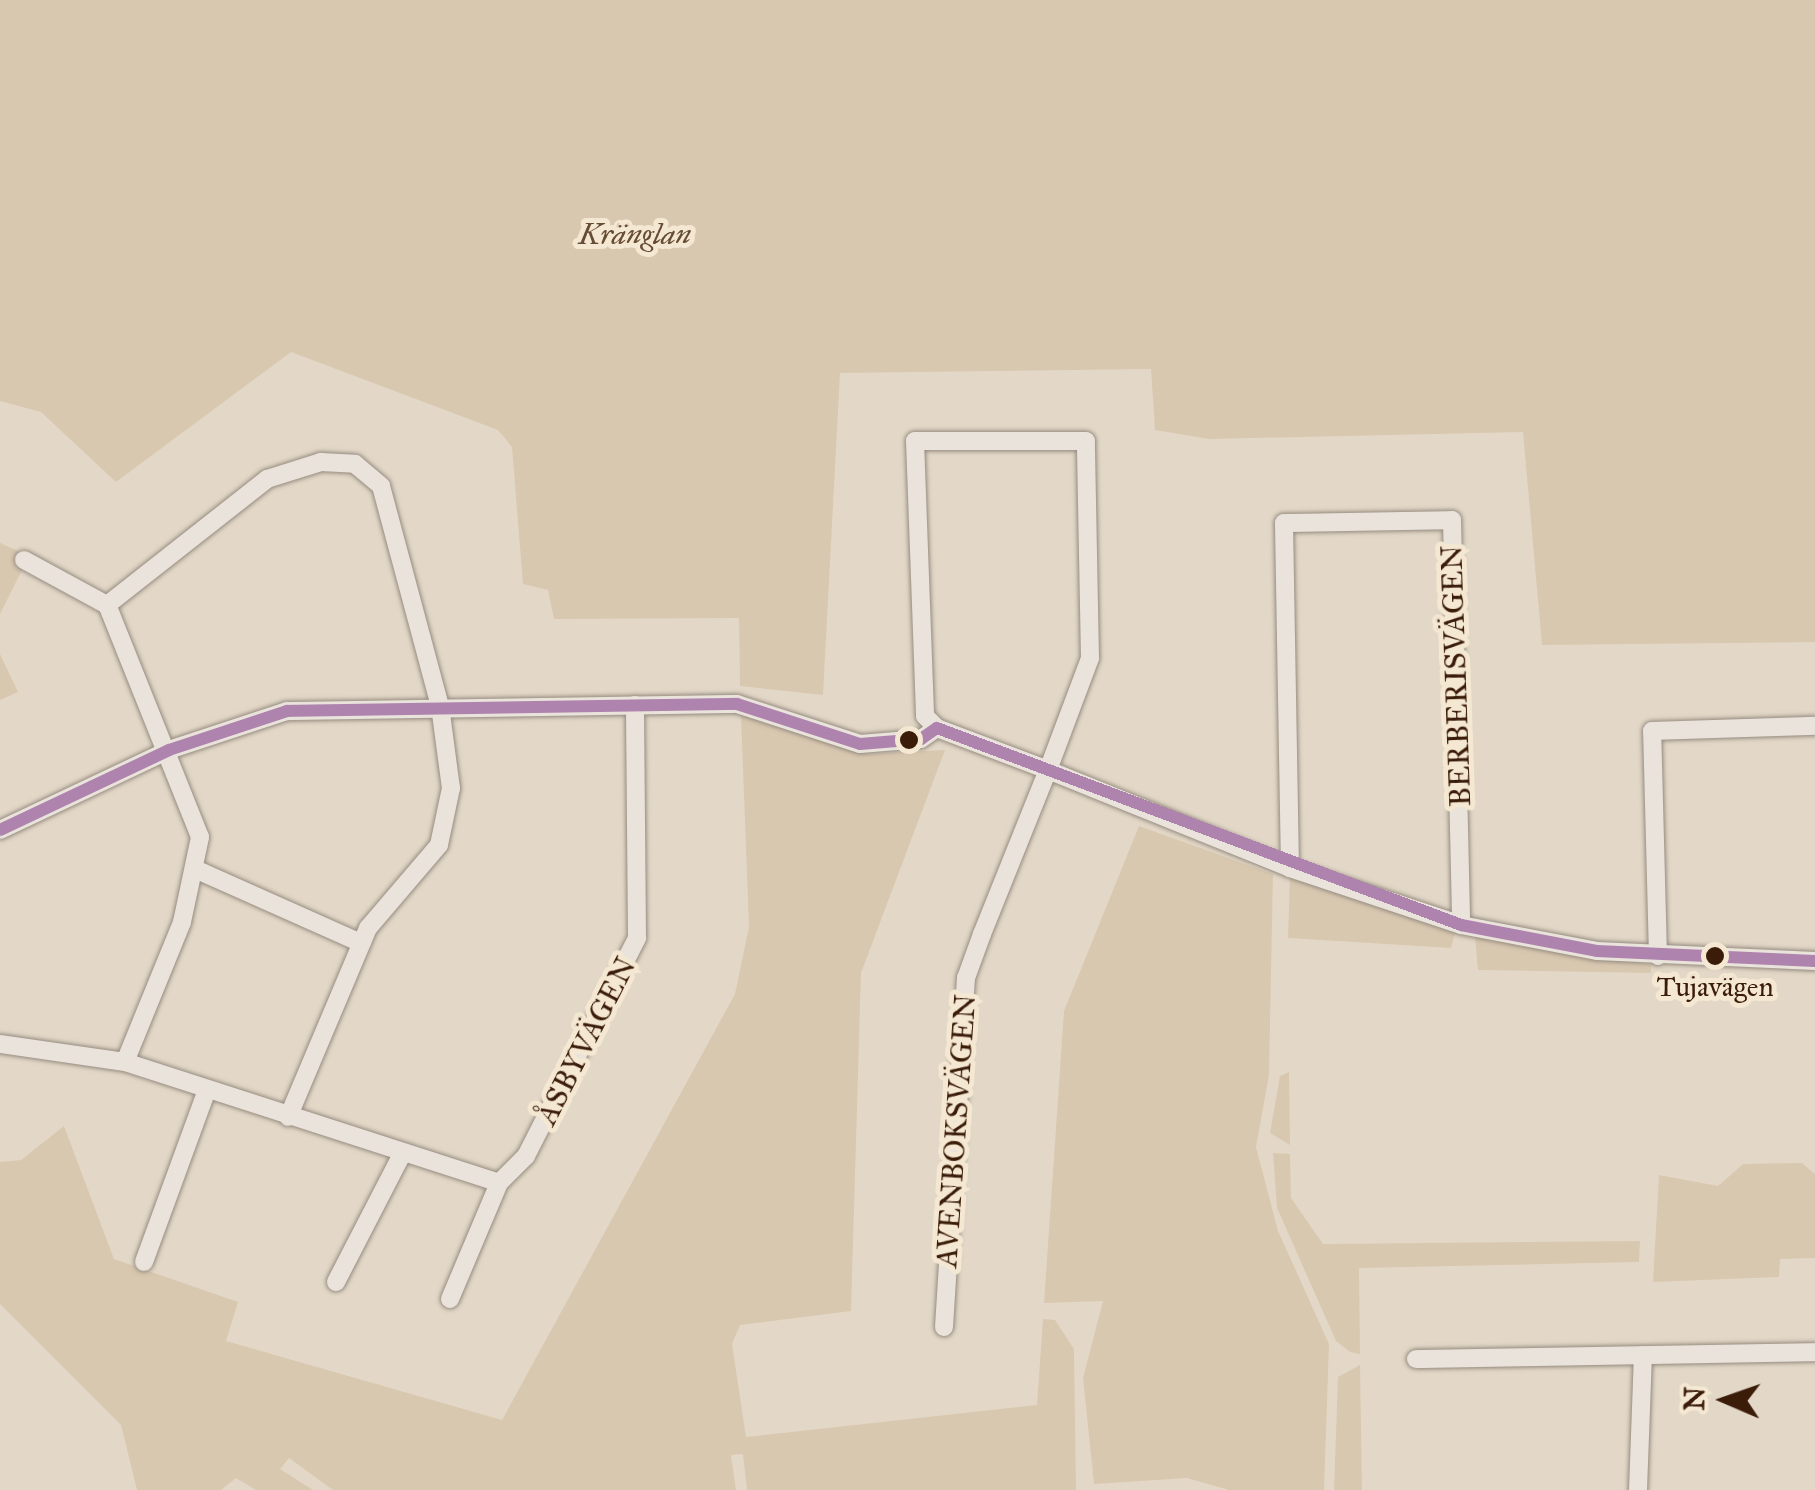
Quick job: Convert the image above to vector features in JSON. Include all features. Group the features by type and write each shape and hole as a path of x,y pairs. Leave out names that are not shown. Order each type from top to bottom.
{"street":[{"name":"AVENBOKSVÄGEN","path":"937,728 924,700 915,441 1086,440 1090,658 966,978 944,1327"},
{"path":"107,604 267,479 321,462 355,464 381,486 440,706 451,788 439,845 361,943 288,1116"},
{"name":"BERBERISVÄGEN","path":"1290,868 1284,524 1452,520 1461,925"},
{"path":"24,560 107,604 197,816 197,870 125,1062"},
{"path":"0,830 169,750 287,711 737,704 860,744 920,739 937,728 1290,868 1461,925 1658,956 1815,961"},
{"name":"ÅSBYVÄGEN","path":"450,1299 498,1183 526,1156 637,938 635,705"},
{"path":"1658,956 1652,731 1815,726"},
{"path":"197,870 361,943"},
{"path":"0,1044 125,1062 498,1183"},
{"path":"144,1262 207,1090"},
{"path":"336,1282 402,1154"},
{"path":"1416,1359 1815,1352"},
{"path":"1638,1490 1643,1355"}],"green space":[{"name":"Kränglan","path":"0,0 1815,0 1815,642 1542,645 1523,432 1209,439 1155,430 1151,369 840,373 823,695 740,686 739,618 554,619 548,590 523,584 512,447 498,430 291,352 116,482 41,412 0,401"},
{"path":"0,543 29,556 0,614"},
{"path":"0,654 18,692 0,700"},
{"path":"741,715 866,754 945,750 861,973 851,1311 740,1325 732,1344 746,1437 1037,1405 1043,1319 1055,1320 1074,1349 1076,1490 747,1490 743,1454 731,1455 736,1490 333,1490 289,1458 280,1469 313,1490 256,1490 236,1478 221,1490 137,1490 121,1425 0,1304 0,1162 21,1160 64,1126 114,1259 238,1302 226,1341 502,1420 735,994 749,927"},
{"path":"1139,826 1273,874 1269,1075 1256,1147 1278,1231 1329,1344 1324,1490 1229,1490 1187,1478 1094,1484 1083,1378 1103,1301 1044,1303 1064,1011"},
{"path":"1290,876 1455,933 1451,948 1288,938"},
{"path":"1475,937 1651,965 1651,973 1478,970"},
{"path":"1289,1072 1290,1145 1270,1133 1280,1076"},
{"path":"1273,1153 1290,1154 1291,1198 1323,1244 1640,1241 1639,1262 1359,1268 1360,1354 1350,1352 1336,1341 1277,1208"},
{"path":"1802,1163 1815,1174 1815,1258 1780,1259 1779,1277 1653,1282 1659,1175 1718,1186 1743,1164"},
{"path":"1360,1365 1362,1490 1334,1490 1338,1377"}],"transit line":[{"path":"0,830 169,750 287,711 737,704 860,744 921,739 937,728"},
{"path":"937,728 1461,925 1597,951 1815,961"}],"place":[{"name":"Tujavägen","path":"1715,956"}]}
